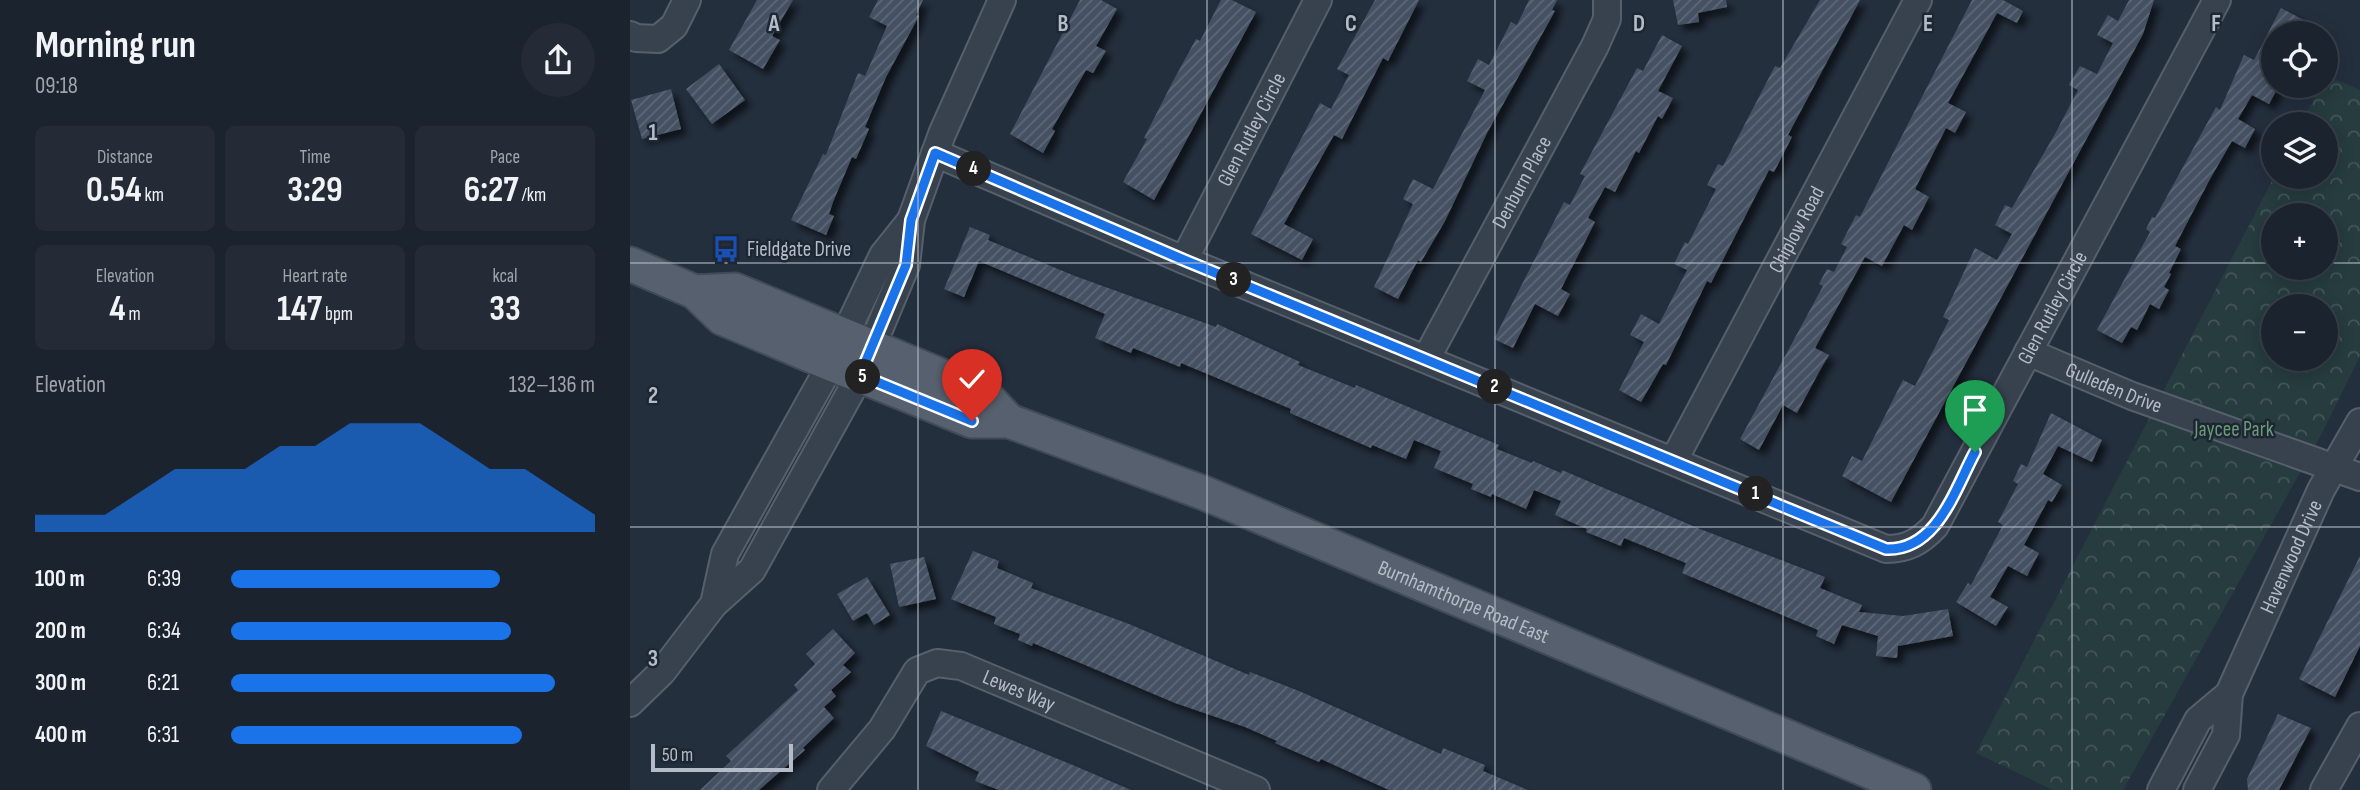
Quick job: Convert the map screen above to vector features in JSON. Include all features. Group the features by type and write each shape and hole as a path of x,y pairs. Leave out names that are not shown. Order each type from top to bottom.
{"main road":[{"name":"Burnhamthorpe Road East","path":"630,264 695,292 735,290 972,421 1009,421 1204,493 1913,790"}],"street":[{"path":"630,34 636,38 658,39 674,26 687,0"},
{"path":"630,703 662,672 714,604 752,570 852,356 883,255 911,220 935,153 1002,0"},
{"name":"Glen Rutley Circle","path":"1184,260 1318,0"},
{"name":"Denburn Place","path":"1426,359 1595,46 1607,19 1607,0"},
{"name":"Chiplow Road","path":"1674,460 1918,0"},
{"name":"Glen Rutley Circle","path":"935,153 1184,260 1886,549 1909,547 1923,539 1935,526 2217,0"},
{"name":"Gulleden Drive","path":"2028,352 2132,396 2360,477"},
{"name":"Havenwood Drive","path":"2197,790 2226,735 2229,694 2334,467 2360,422"},
{"name":"Lewes Way","path":"831,790 883,729 917,671 931,664 947,663 961,666 1256,790"},
{"name":"Havenwood Drive","path":"2161,790 2198,720 2229,694"},
{"path":"2324,790 2360,726"}],"green space":[{"name":"Jaycee Park","path":"2338,80 2360,90 2360,356 2322,433 2123,790 2053,790 1976,753 2268,189 2338,189 2338,112 2307,112 2315,98 2338,98"}],"building":[{"path":"757,0 793,0 772,36 780,40 763,69 729,50"},
{"path":"878,0 923,0 916,15 919,16 886,77 865,127 869,129 856,159 852,157 833,202 829,214 834,216 826,235 791,220 823,154 826,155 858,73 865,76 887,26 869,17"},
{"path":"1080,0 1101,0 1117,9 1096,46 1106,51 1093,73 1086,70 1052,129 1055,131 1043,153 1010,134"},
{"path":"1221,0 1232,0 1256,12 1154,200 1123,182 1147,139 1144,138 1172,83 1196,39 1200,41"},
{"path":"1375,0 1419,0 1388,61 1383,58 1342,139 1334,135 1284,224 1313,239 1302,260 1251,234 1320,103 1331,109 1349,75 1337,69"},
{"path":"1529,0 1557,0 1552,10 1555,11 1487,133 1445,221 1421,262 1418,260 1398,299 1374,287 1413,204 1403,199 1413,179 1433,189 1485,90 1467,81 1478,59 1489,65 1511,22 1517,25"},
{"path":"1673,0 1726,0 1727,7 1698,13 1699,22 1678,25"},
{"path":"1820,0 1860,0 1788,135 1792,137 1774,172 1769,170 1711,283 1707,281 1666,365 1663,364 1641,402 1619,390 1644,342 1630,335 1641,314 1659,324 1687,270 1674,264 1685,242 1688,244 1716,189 1707,185 1718,164 1723,166 1775,66 1780,68"},
{"path":"1972,0 2003,0 2023,11 2017,23 1997,13 1948,103 1966,112 1955,133 1946,128 1915,189 1929,197 1912,230 1904,225 1882,266 1865,257 1815,348 1829,355 1797,413 1783,405 1759,450 1740,439 1823,286 1819,284 1827,269 1834,272 1847,247 1841,244 1856,215 1860,217"},
{"path":"2129,0 2154,0 2143,34 1891,502 1842,476 1852,456 1862,461 1903,380 1915,386 1949,320 1943,317 1975,248 1997,260 2012,234 1995,225 2005,205 2012,208 2055,134 2078,90 2069,85 2080,66 2097,74 2113,43 2097,35 2108,15 2118,21"},
{"path":"2281,8 2305,21 2274,21"},
{"path":"1662,35 1682,46 1658,91 1673,98 1662,119 1658,116 1639,153 1636,151 1615,192 1605,187 1588,218 1595,222 1561,289 1570,294 1558,316 1535,304 1513,348 1494,339 1564,202 1570,205 1585,176 1580,174 1637,68 1643,71"},
{"path":"2261,47 2261,98 2272,98 2269,104 2252,95 2238,119 2255,129 2245,148 2232,141 2210,179 2175,246 2181,249 2169,273 2171,274 2164,287 2169,290 2159,309 2150,304 2137,330 2131,327 2122,343 2097,330 2150,232 2146,229 2152,217 2155,218 2216,107 2220,110 2244,55 2254,60"},
{"path":"719,64 745,100 712,124 686,89"},
{"path":"671,89 681,129 642,139 631,100"},
{"path":"970,227 990,235 988,240 1075,276 1216,327 1217,324 1300,362 1298,365 1355,388 1356,385 1499,445 1497,449 1561,473 1562,470 1700,529 1825,577 1820,588 1862,605 1859,612 1903,616 1948,609 1953,636 1898,646 1897,658 1876,656 1878,636 1842,625 1834,644 1816,636 1818,630 1682,573 1686,563 1624,538 1621,546 1586,532 1587,529 1555,515 1561,501 1534,490 1526,509 1492,494 1491,497 1471,489 1473,484 1434,468 1441,451 1414,440 1406,459 1372,445 1371,448 1290,413 1291,409 1181,363 1180,367 1133,348 1131,353 1095,338 1105,314 979,261 964,297 944,289"},
{"path":"2051,413 2102,440 2092,462 2058,446 2043,474 2062,485 2052,502 2048,500 2024,545 2039,553 2027,576 2008,566 1990,597 2008,607 1996,626 1956,602 1968,583 1971,585 2003,525 1998,522 2018,484 2013,481 2021,464 2027,467"},
{"path":"973,551 999,561 997,568 1033,583 1031,588 1129,624 1249,675 1250,672 1299,691 1441,754 1443,748 1485,765 1483,771 1528,790 1389,790 1321,759 1319,762 1275,743 1277,741 1245,727 1175,703 1033,643 1032,646 1018,640 1020,634 994,624 996,617 951,599"},
{"path":"2360,556 2360,646 2335,697 2299,679"},
{"path":"924,557 936,599 899,607 890,564"},
{"path":"867,577 890,615 874,625 867,613 853,621 837,594"},
{"path":"833,629 855,653 843,665 851,672 831,690 836,696 824,707 834,718 803,748 805,750 759,790 700,790 731,761 726,756 798,690 794,685 815,664 806,654"},
{"path":"941,711 1131,790 999,790 975,781 979,772 926,746"},
{"path":"2278,714 2311,728 2279,790 2248,790 2247,779"}],"place":[{"name":"Fieldgate Drive","path":"726,249"}],"route":[{"path":"972,421 860,375 906,265 911,220 935,153 1184,260 1886,549 1909,547 1923,539 1935,526 1975,452"}]}
